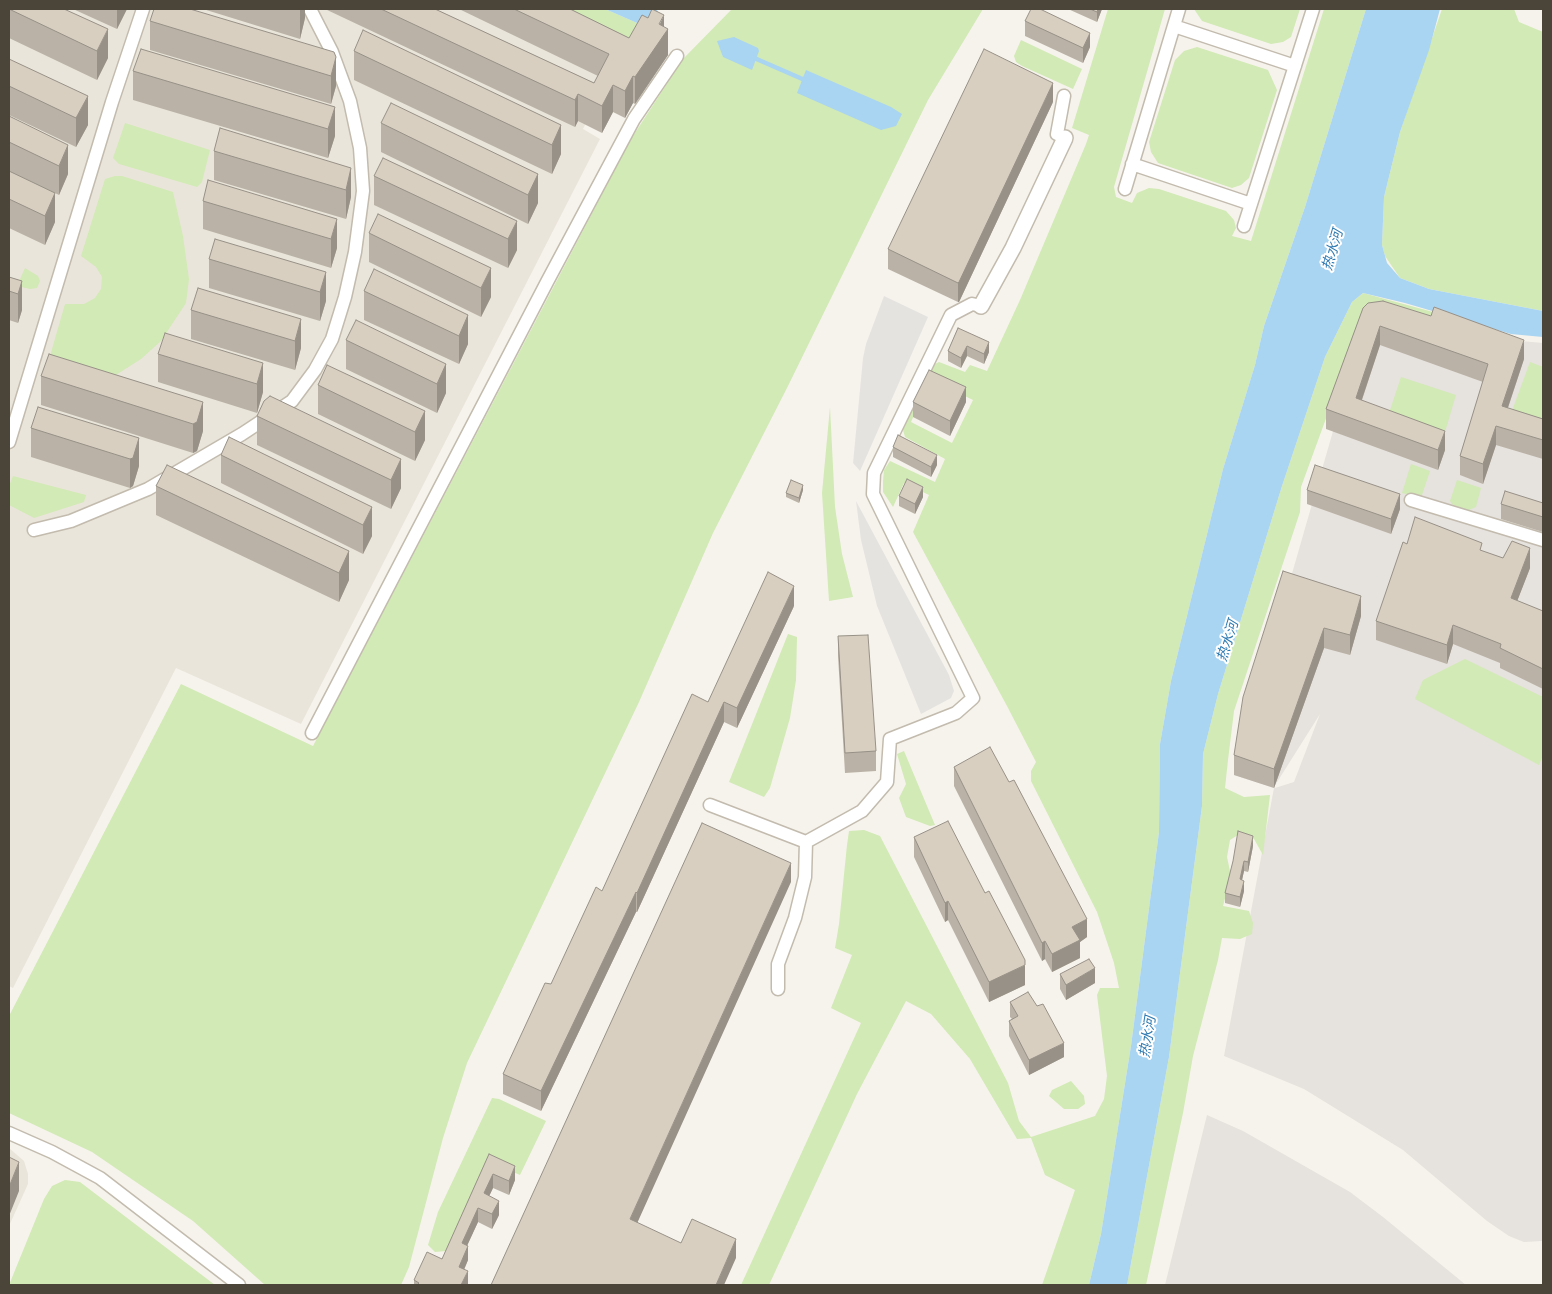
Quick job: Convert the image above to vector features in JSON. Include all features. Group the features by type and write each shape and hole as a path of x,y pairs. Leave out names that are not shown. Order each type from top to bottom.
{"street":[{"path":"9,442 112,102 143,9"},
{"path":"34,530 70,521 148,489 242,434 292,401 315,370 332,340 356,252 363,191 360,148 350,101 332,52 310,9"},
{"path":"1125,188 1179,9"},
{"path":"1244,226 1313,9"},
{"path":"1174,26 1295,66"},
{"path":"312,732 630,127 677,56"},
{"path":"806,842 862,811 887,782 890,739 956,713 973,698 873,494 874,473 951,315 972,304 981,306 1013,248 1065,138 1057,134 1064,96"},
{"path":"1132,164 1251,204"},
{"path":"1411,500 1543,540"},
{"path":"710,805 806,842"},
{"path":"778,989 778,964 795,918 805,877 806,842"},
{"path":"9,1133 52,1152 100,1178 240,1285"}],"shaded area":[{"path":"9,9 554,9 626,42 583,129 600,139 301,724 176,668 13,988 9,986"},
{"path":"884,296 928,317 860,471 853,463 863,358 866,344"},
{"path":"1363,327 1543,343 1542,1241 1524,1242 1509,1236 1487,1221 1403,1150 1304,1089 1224,1056 1274,788 1234,775","holes":["1320,714 1294,782 1274,787"]},
{"path":"856,501 949,675 954,691 951,698 921,714 877,606 861,540"},
{"path":"1207,1115 1243,1131 1350,1192 1466,1285 1165,1285"},
{"path":"9,1148 24,1161 28,1174 28,1184 9,1226"}],"green space":[{"path":"554,9 605,9 644,26 626,42"},
{"path":"732,9 983,9 928,100 788,386 713,533 639,702 467,1063 443,1138 409,1267 401,1285 265,1285 193,1221 92,1152 9,1113 9,1016 181,684 313,746 631,139 683,59"},
{"path":"1108,9 1165,9 1114,187 1116,197 1132,203 1137,193 1149,188 1159,189 1226,211 1234,220 1236,228 1232,236 1251,241 1324,9 1366,9 1305,207 1264,326 1255,365 1223,469 1171,681 1160,744 1159,832 1131,1046 1101,1234 1089,1285 1042,1285 1075,1190 1045,1175 1031,1138 1017,1139 970,1059 931,1014 906,1001 857,1094 769,1285 741,1285 861,1023 831,1008 852,955 835,948 849,831 864,830 880,836 1008,1083 1019,1121 1031,1137 1095,1116 1104,1099 1107,1076 1097,995 1100,988 1119,988 1114,963 1097,912 1031,781 1031,771 1036,762 913,532 929,495 904,483 893,507 883,492 884,470 890,461 935,482 945,459 905,437 903,430 933,365 939,362 965,372 970,365 987,371 1020,300 1086,144 1089,135 1072,128","holes":["930,379 973,400 952,443 911,422"]},
{"path":"1194,9 1300,9 1291,37 1283,42 1271,44 1202,21"},
{"path":"1442,9 1514,9 1519,22 1543,32 1543,311 1429,289 1400,278 1385,256 1382,245 1384,197 1400,132"},
{"path":"1021,40 1082,69 1073,89 1016,62 1014,56"},
{"path":"1197,47 1268,70 1277,90 1249,178 1241,185 1232,188 1158,163 1151,152 1149,142 1175,60 1184,51"},
{"path":"125,123 210,150 202,182 197,187 119,164 113,158"},
{"path":"122,176 173,192 183,236 189,279 186,303 161,341 141,359 108,380 50,356 65,304 84,304 95,298 101,289 102,277 96,267 81,256 105,179"},
{"path":"25,268 38,276 40,281 37,288 30,289 17,286"},
{"path":"1363,293 1433,312 1427,322 1363,317 1301,487 1300,512 1234,711 1228,760 1225,788 1244,797 1270,795 1263,855 1254,839 1241,833 1230,840 1227,857 1231,876 1223,906 1249,911 1253,923 1252,934 1240,939 1222,938 1193,1056 1183,1113 1146,1285 1127,1285 1169,1057 1202,806 1203,754 1218,694 1282,486 1325,357 1352,302"},
{"path":"1530,362 1543,367 1543,418 1539,430 1509,419"},
{"path":"1401,377 1456,395 1445,432 1389,413"},
{"path":"830,407 835,507 842,554 853,597 829,601 822,493"},
{"path":"1411,464 1430,471 1421,498 1402,493"},
{"path":"13,476 86,495 84,502 34,518 9,505 9,486"},
{"path":"1457,480 1481,488 1476,507 1469,510 1453,505 1450,501"},
{"path":"788,634 797,637 796,680 790,718 770,788 764,797 729,782"},
{"path":"1465,659 1543,697 1543,755 1539,765 1415,699 1423,680"},
{"path":"904,751 935,825 930,826 906,817 899,798 906,784 897,754"},
{"path":"1071,1081 1084,1096 1085,1104 1078,1109 1064,1109 1049,1096 1052,1090"},
{"path":"492,1098 499,1099 546,1121 520,1175 488,1161 446,1251 435,1252 428,1245 438,1212"},
{"path":"65,1180 80,1182 215,1285 9,1285 44,1199 52,1186"}],"water":[{"path":"605,9 657,9 658,14 644,26"},
{"name":"热水河","path":"1366,9 1440,9 1429,50 1400,132 1384,197 1382,245 1387,263 1400,278 1429,289 1543,311 1543,337 1511,334 1405,303 1363,293 1352,302 1325,357 1282,486 1218,694 1203,754 1202,806 1169,1057 1127,1285 1089,1285 1101,1234 1131,1046 1159,832 1160,744 1171,681 1223,469 1255,365 1264,326 1305,207"},
{"path":"734,37 758,48 759,51 752,70 723,57 717,41"},
{"path":"806,70 891,107 902,114 896,126 881,130 797,93"}],"building":[{"path":"9,9 64,9 108,29 97,51"},
{"path":"154,9 190,9 334,52 336,57 331,76 150,21"},
{"path":"381,9 435,9 594,83 609,54 514,9 570,9 629,38 642,15 648,18 652,9 664,15 659,24 668,29 635,77 633,76 625,91 613,85 602,106 578,94 575,100"},
{"path":"1031,9 1040,9 1090,33 1083,48 1025,21"},
{"path":"363,30 561,125 552,145 354,51"},
{"path":"141,49 335,107 328,129 133,71"},
{"path":"984,49 1053,83 958,283 888,249"},
{"path":"9,59 88,96 76,118 9,86"},
{"path":"391,103 538,174 528,195 381,123"},
{"path":"9,116 68,145 59,166 9,142"},
{"path":"220,128 351,168 346,190 214,151"},
{"path":"383,158 517,221 508,239 374,176"},
{"path":"9,171 55,193 45,216 9,199"},
{"path":"208,180 337,219 331,239 203,201"},
{"path":"378,214 491,268 481,288 369,233"},
{"path":"215,239 326,272 320,292 209,259"},
{"path":"374,269 468,315 459,336 364,291"},
{"path":"9,277 22,281 18,294 9,291"},
{"path":"198,288 301,319 295,341 191,310"},
{"path":"1383,301 1431,316 1434,307 1524,340 1502,406 1543,419 1543,440 1496,426 1483,464 1460,456 1488,364 1380,326 1356,398 1445,431 1438,450 1326,409 1363,308 1368,303"},
{"path":"356,320 446,364 437,384 346,340"},
{"path":"958,328 989,342 984,354 967,346 961,358 948,351"},
{"path":"165,333 263,363 257,384 158,354"},
{"path":"49,354 203,402 197,422 193,424 41,376"},
{"path":"327,365 425,411 415,432 318,385"},
{"path":"929,370 966,387 950,421 913,402"},
{"path":"270,396 401,459 391,480 257,416 264,401"},
{"path":"38,407 139,438 133,458 130,459 31,428"},
{"path":"898,435 937,455 931,467 893,447"},
{"path":"229,437 372,507 363,525 221,455"},
{"path":"167,465 349,551 339,573 156,486"},
{"path":"1315,465 1400,494 1391,519 1307,490"},
{"path":"907,479 923,487 915,504 899,496"},
{"path":"791,480 803,485 799,498 786,493"},
{"path":"1505,491 1543,503 1543,517 1501,504"},
{"path":"1415,517 1482,543 1480,550 1503,558 1512,541 1530,548 1511,598 1543,611 1543,669 1500,648 1501,644 1453,625 1447,645 1376,621 1403,542 1407,544"},
{"path":"1283,571 1361,596 1350,635 1324,628 1274,769 1234,755 1243,697"},
{"path":"768,572 794,586 737,708 724,702 637,893 541,1091 503,1074 545,983 551,984 596,887 602,891 692,694 708,702"},
{"path":"868,635 876,751 845,753 838,636"},
{"path":"990,747 1009,782 1014,780 1087,919 1072,927 1080,940 1052,954 1045,941 1042,943 954,767"},
{"path":"948,821 985,893 989,891 1025,960 1025,965 989,982 948,901 945,903 914,837"},
{"path":"702,823 791,863 630,1219 681,1243 692,1219 736,1239 716,1285 491,1285"},
{"path":"1238,831 1253,836 1248,862 1244,861 1240,879 1244,881 1240,897 1225,893"},
{"path":"1089,959 1095,968 1066,985 1060,974"},
{"path":"1028,992 1037,1006 1043,1004 1064,1043 1029,1060 1009,1021 1018,1016 1010,1002"},
{"path":"489,1154 515,1166 509,1181 493,1174 484,1193 499,1201 492,1214 478,1208 462,1243 468,1246 459,1267 468,1271 461,1285 417,1285 419,1283 414,1280 427,1252 442,1259"},
{"path":"9,1157 19,1162 9,1187"}],"waterway":[{"path":"752,57 807,81"}]}
